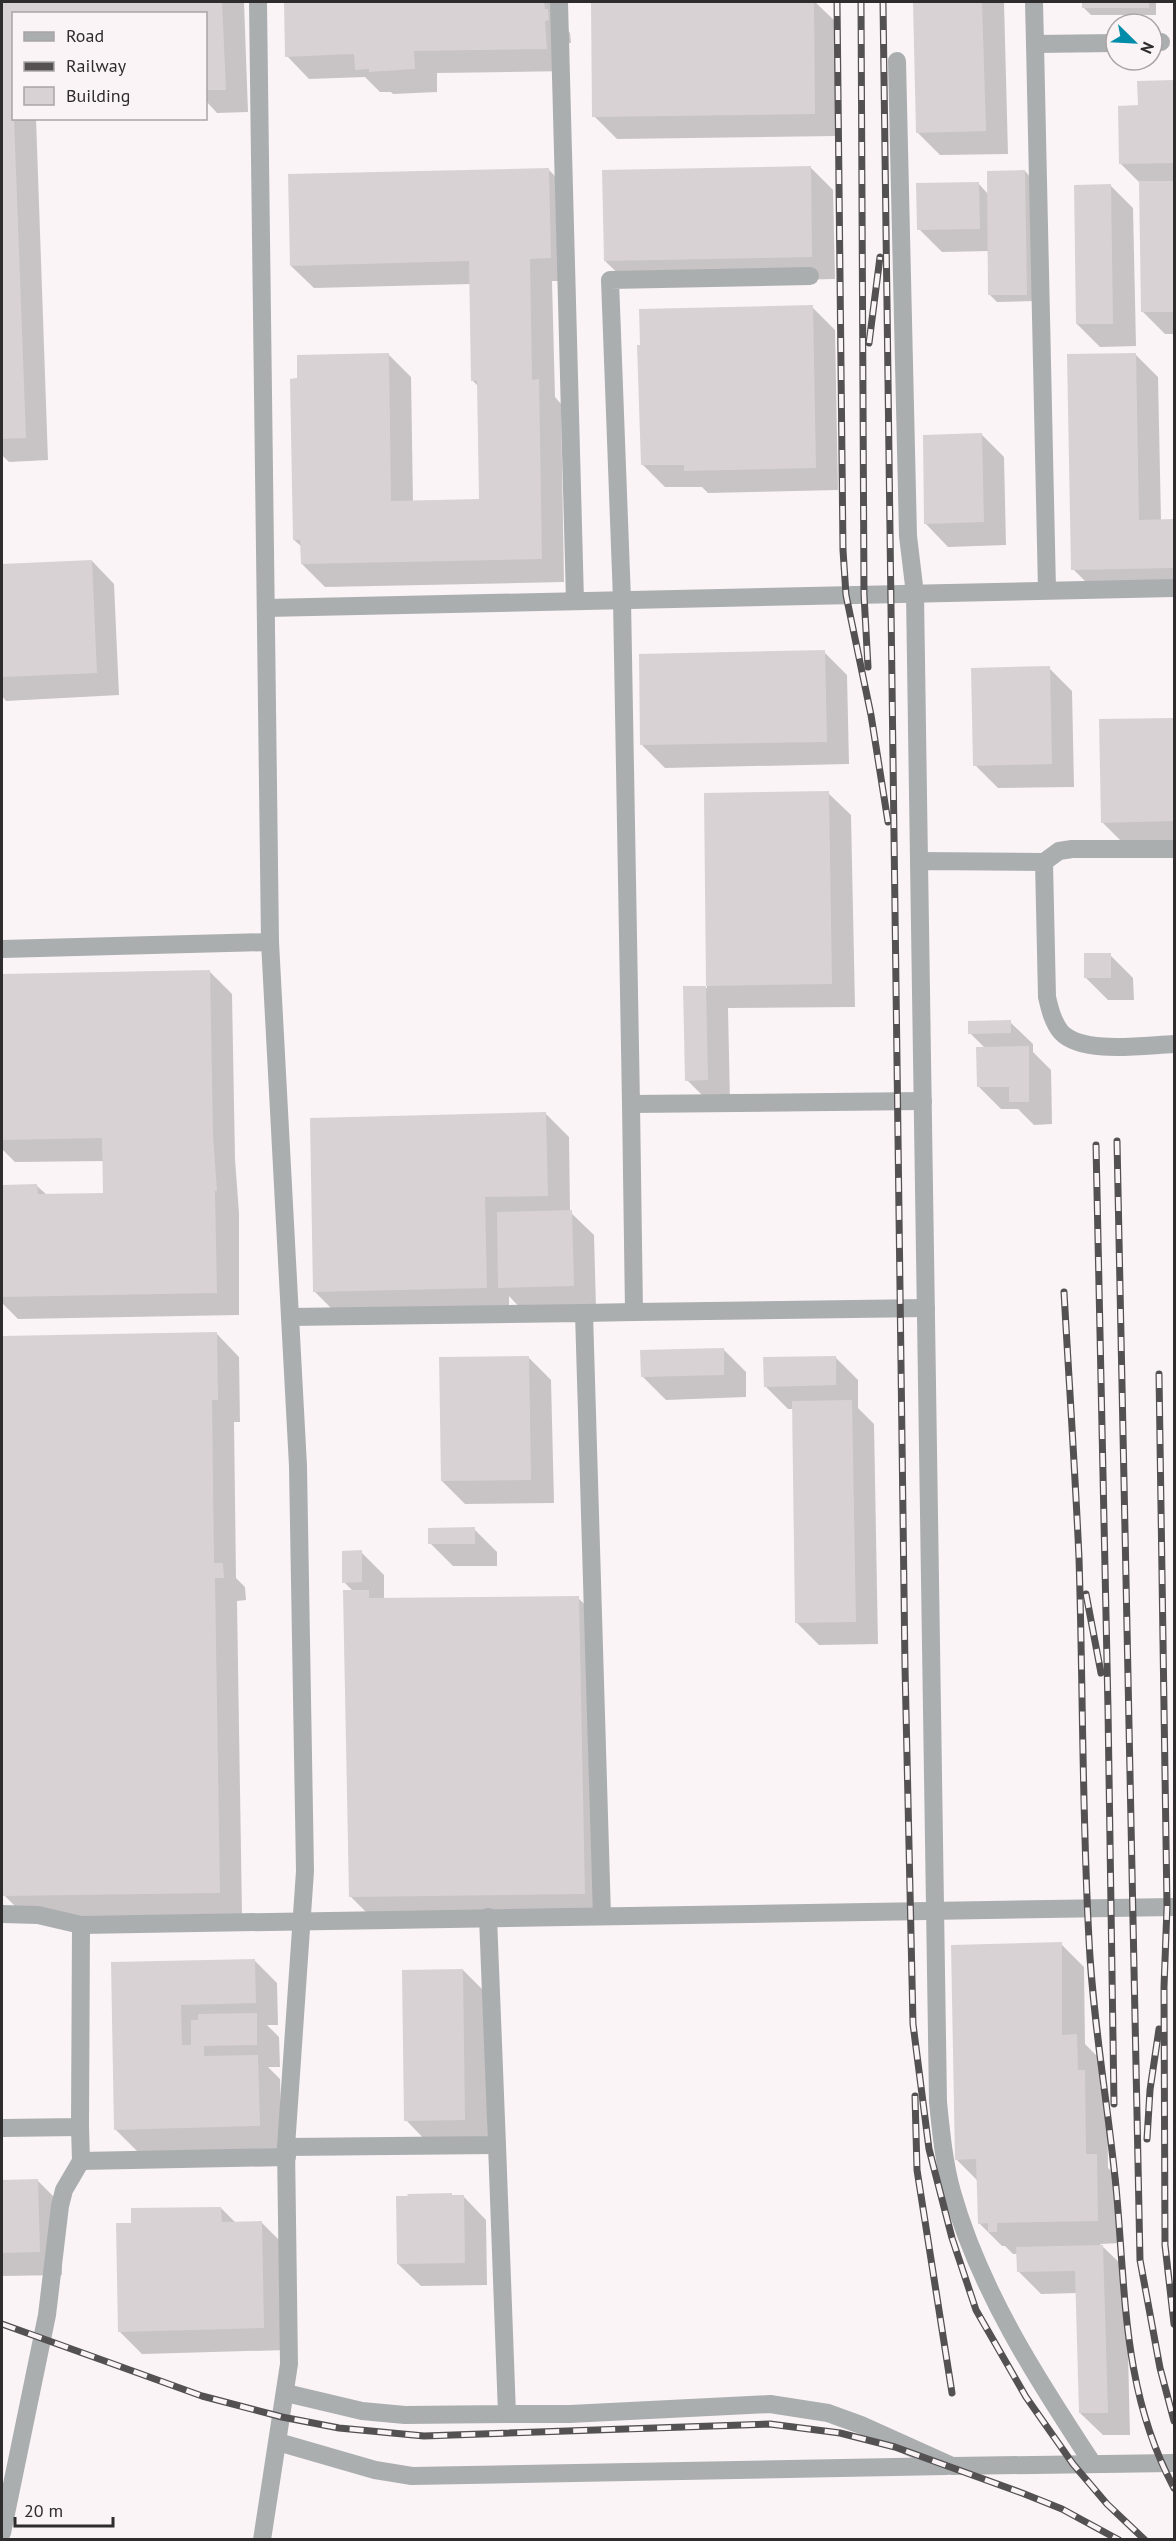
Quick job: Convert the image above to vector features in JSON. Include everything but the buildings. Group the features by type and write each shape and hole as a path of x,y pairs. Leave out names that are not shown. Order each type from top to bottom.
{"lane":[{"path":"258,2 270,942 299,1489 305,1871 287,2152 289,2364 262,2540"},
{"path":"560,2 575,601"},
{"path":"1034,2 1047,591"},
{"path":"1035,44 1104,43"},
{"path":"897,61 908,536 915,594 938,2102 943,2149 952,2192 976,2259 1017,2343 1093,2464"},
{"path":"634,1312 622,600 610,280 810,276"},
{"path":"266,608 1174,588"},
{"path":"919,861 1044,862 1059,851 1072,849 1174,849"},
{"path":"1044,862 1047,998 1052,1017 1062,1033 1075,1041 1092,1046 1174,1044"},
{"path":"2,949 270,942"},
{"path":"631,1104 923,1101"},
{"path":"290,1317 926,1308"},
{"path":"584,1313 602,1916"},
{"path":"2,1914 38,1915 81,1925 1174,1907"},
{"path":"488,1917 507,2414"},
{"path":"2,2533 47,2315 60,2206 64,2190 81,2161 81,1925"},
{"path":"2,2128 80,2127"},
{"path":"81,2161 497,2145"},
{"path":"286,2393 362,2410 405,2415 616,2412 740,2404 790,2406 828,2413 861,2425 952,2466"},
{"path":"278,2442 375,2470 412,2476 1174,2463"}],"railway":[{"path":"837,2 843,550 846,595 871,715 888,822"},
{"path":"861,2 864,595 868,667"},
{"path":"883,2 905,1667 913,2024 929,2149 952,2238 976,2310 1026,2397 1073,2464 1107,2504 1145,2540"},
{"path":"869,343 880,257"},
{"path":"1117,1141 1140,2260 1160,2368 1174,2421"},
{"path":"1096,1145 1114,2104"},
{"path":"1064,1292 1079,1558 1085,1845 1094,2002 1116,2187 1129,2341 1135,2378 1144,2415 1157,2452 1174,2488"},
{"path":"1159,1374 1167,1907 1164,1987 1165,2245 1174,2324"},
{"path":"1086,1594 1101,1673"},
{"path":"1147,2139 1150,2090 1159,2029"},
{"path":"915,2096 917,2170 952,2393"},
{"path":"2,2324 202,2396 282,2417 339,2428 424,2436 770,2424 840,2433 895,2447 1022,2493 1062,2509 1119,2540"}]}
